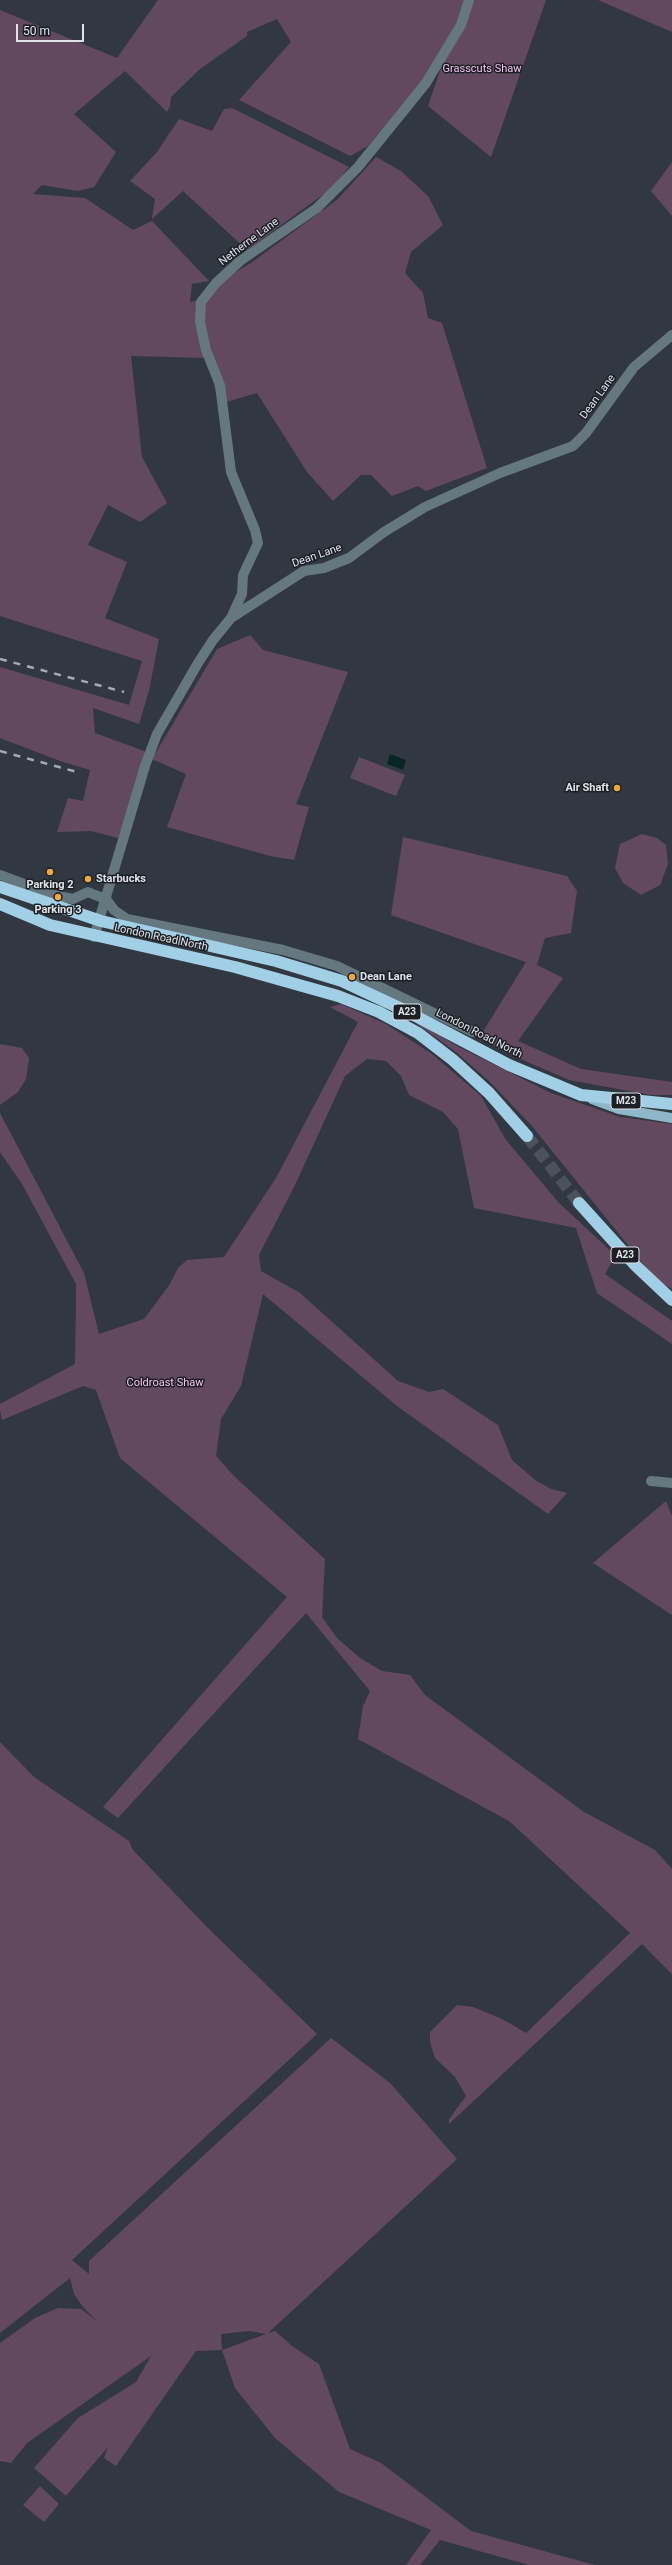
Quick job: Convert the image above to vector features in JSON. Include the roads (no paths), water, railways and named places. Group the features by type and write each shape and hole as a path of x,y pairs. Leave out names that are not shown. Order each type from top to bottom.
{"highway":[{"name":"A23","path":"0,887 25,891 101,921"},
{"name":"A23","path":"0,904 50,925 94,937"},
{"name":"London Road North","path":"101,921 280,962 342,981 406,1011 509,1065 581,1095"},
{"name":"London Road North","path":"94,937 235,967 338,996 380,1012 418,1033 453,1060 489,1093 527,1136"},
{"name":"M23","path":"581,1095 672,1104"},
{"name":"A23","path":"579,1203 631,1262 672,1300"}],"main road":[{"name":"London Road North","path":"581,1095 619,1108 672,1118"}],"street":[{"name":"Netherne Lane","path":"231,618 242,594 243,575 258,543 255,530 231,472 220,385 206,350 200,322 201,302 216,283 240,261 317,208 358,167 426,84 461,25 469,0"},
{"name":"Dean Lane","path":"94,937 101,921 145,766 157,734 198,663 231,618 304,571 324,568 349,558 384,532 425,507 500,472 573,446 586,434 634,368 672,335"},
{"path":"0,875 25,891 73,899 88,892 106,899"},
{"name":"London Road North","path":"106,899 114,910 127,919 137,930"},
{"name":"London Road North","path":"127,919 283,950 337,966 473,1032"},
{"path":"651,1481 672,1483"}],"tunnel":[{"path":"527,1136 579,1203"}],"railway":[{"path":"0,659 124,692"},
{"path":"0,751 81,773"}],"place":[{"name":"Air Shaft","path":"617,788"},
{"name":"Parking 2","path":"50,872"},
{"name":"Starbucks","path":"88,879"},
{"name":"Parking 3","path":"58,897"},
{"name":"Dean Lane","path":"352,977"}],"park label":[{"name":"Grasscuts Shaw","path":"482,69"},
{"name":"Coldroast Shaw","path":"165,1383"}]}
